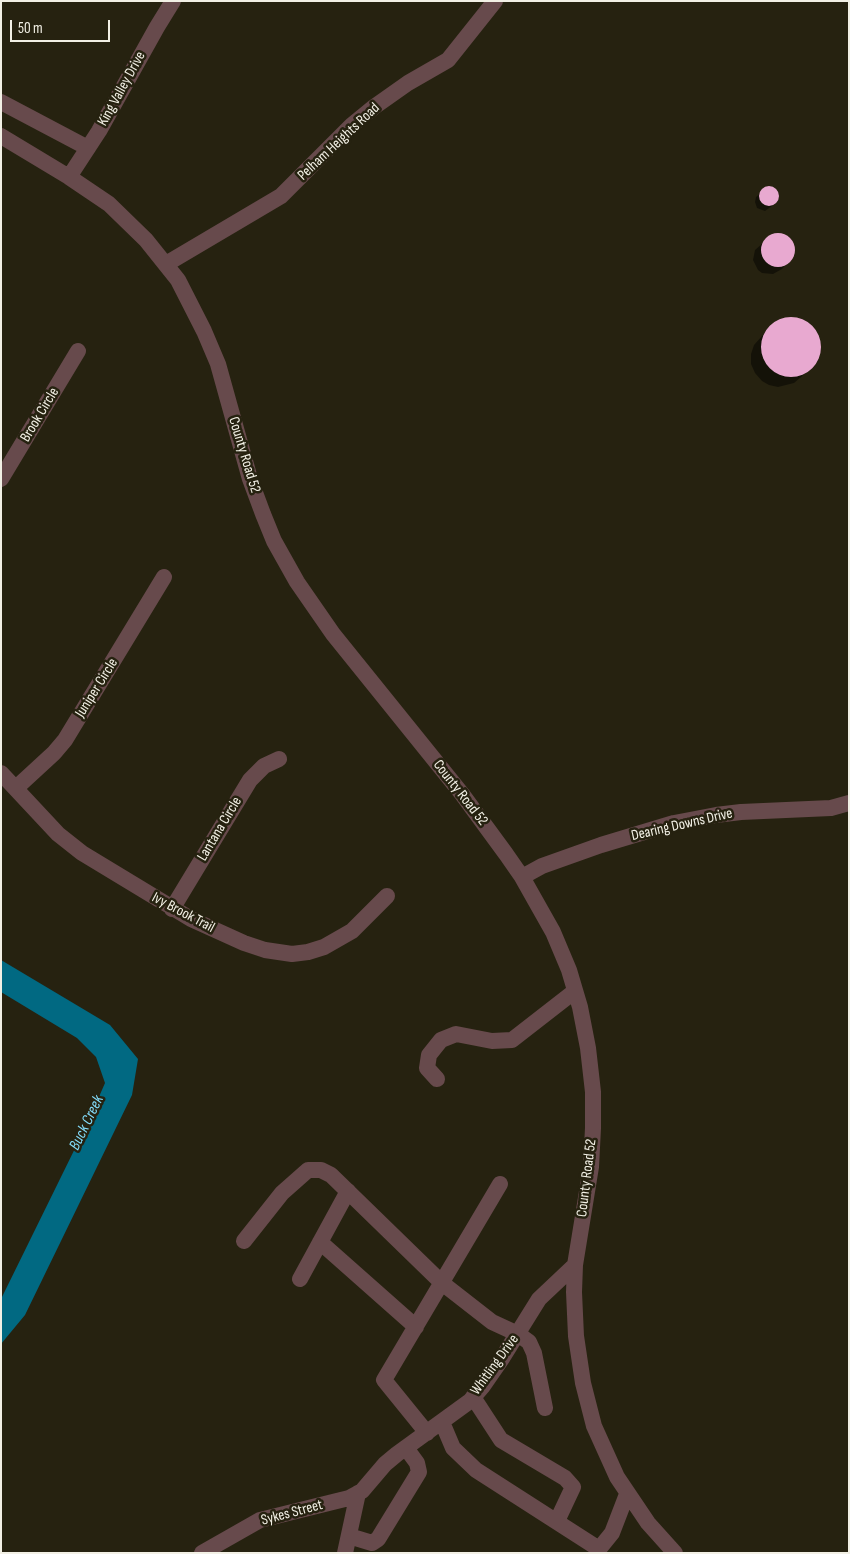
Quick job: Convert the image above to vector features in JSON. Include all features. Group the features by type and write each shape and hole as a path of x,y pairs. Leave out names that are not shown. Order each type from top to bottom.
{"street":[{"name":"King Valley Drive","path":"69,177 88,148 173,1"},
{"name":"Pelham Heights Road","path":"166,264 281,196 352,125 374,107 448,60 495,1"},
{"path":"1,102 88,148"},
{"name":"County Road 52","path":"1,136 69,177 109,204 146,240 178,280 204,331 222,380 250,479 274,541 297,582 333,634 462,794 522,877 553,932 569,970 575,991 588,1048 593,1092 591,1167 575,1265 574,1292 576,1336 583,1383 594,1426 627,1494 648,1523 675,1553"},
{"name":"Brook Circle","path":"1,479 78,351"},
{"name":"Juniper Circle","path":"16,788 54,753 65,740 164,577"},
{"name":"Lantana Circle","path":"172,909 250,780 264,766 279,759"},
{"name":"Ivy Brook Trail","path":"1,773 69,844 104,868 172,909 244,943 271,952 292,954 316,950 338,940 352,931 387,896"},
{"name":"Dearing Downs Drive","path":"522,877 542,866 601,845 674,823 733,812 831,808 849,803"},
{"path":"438,1079 427,1068 429,1055 441,1040 456,1034 492,1040 512,1040 575,991"},
{"path":"244,1241 282,1193 308,1170 321,1170 331,1175 442,1282 492,1322 518,1334 529,1342 534,1353 545,1408"},
{"path":"427,1433 384,1380 500,1184"},
{"path":"300,1280 348,1191"},
{"path":"320,1242 416,1327"},
{"name":"Whitling Drive","path":"358,1493 368,1485 385,1464 473,1397 483,1386 539,1299 575,1265"},
{"path":"473,1397 501,1440 565,1478 573,1487 557,1521"},
{"path":"442,1422 453,1448 476,1470 599,1549 612,1533 627,1494"},
{"path":"349,1536 372,1543 378,1539 419,1472 417,1463 406,1448"},
{"path":"345,1553 358,1493"},
{"name":"Sykes Street","path":"202,1553 260,1520 349,1498 358,1493"}],"water":[{"path":"1,960 110,1025 138,1059 132,1095 25,1315 1,1344 1,1299 88,1122 105,1083 96,1057 77,1038 1,992"}],"building":[{"path":"765,186 773,186 779,192 779,200 773,206 765,206 759,200 759,192"},
{"path":"778,233 785,234 790,238 794,243 794,257 790,262 785,266 778,267 771,266 766,262 762,257 761,250 762,243 766,238 771,234"},
{"path":"791,317 807,322 812,326 816,331 821,347 816,363 812,368 807,372 791,377 775,372 770,368 766,363 761,347 766,331 770,326 775,322"}],"water label":[{"name":"Buck Creek","path":"87,1123"}]}
